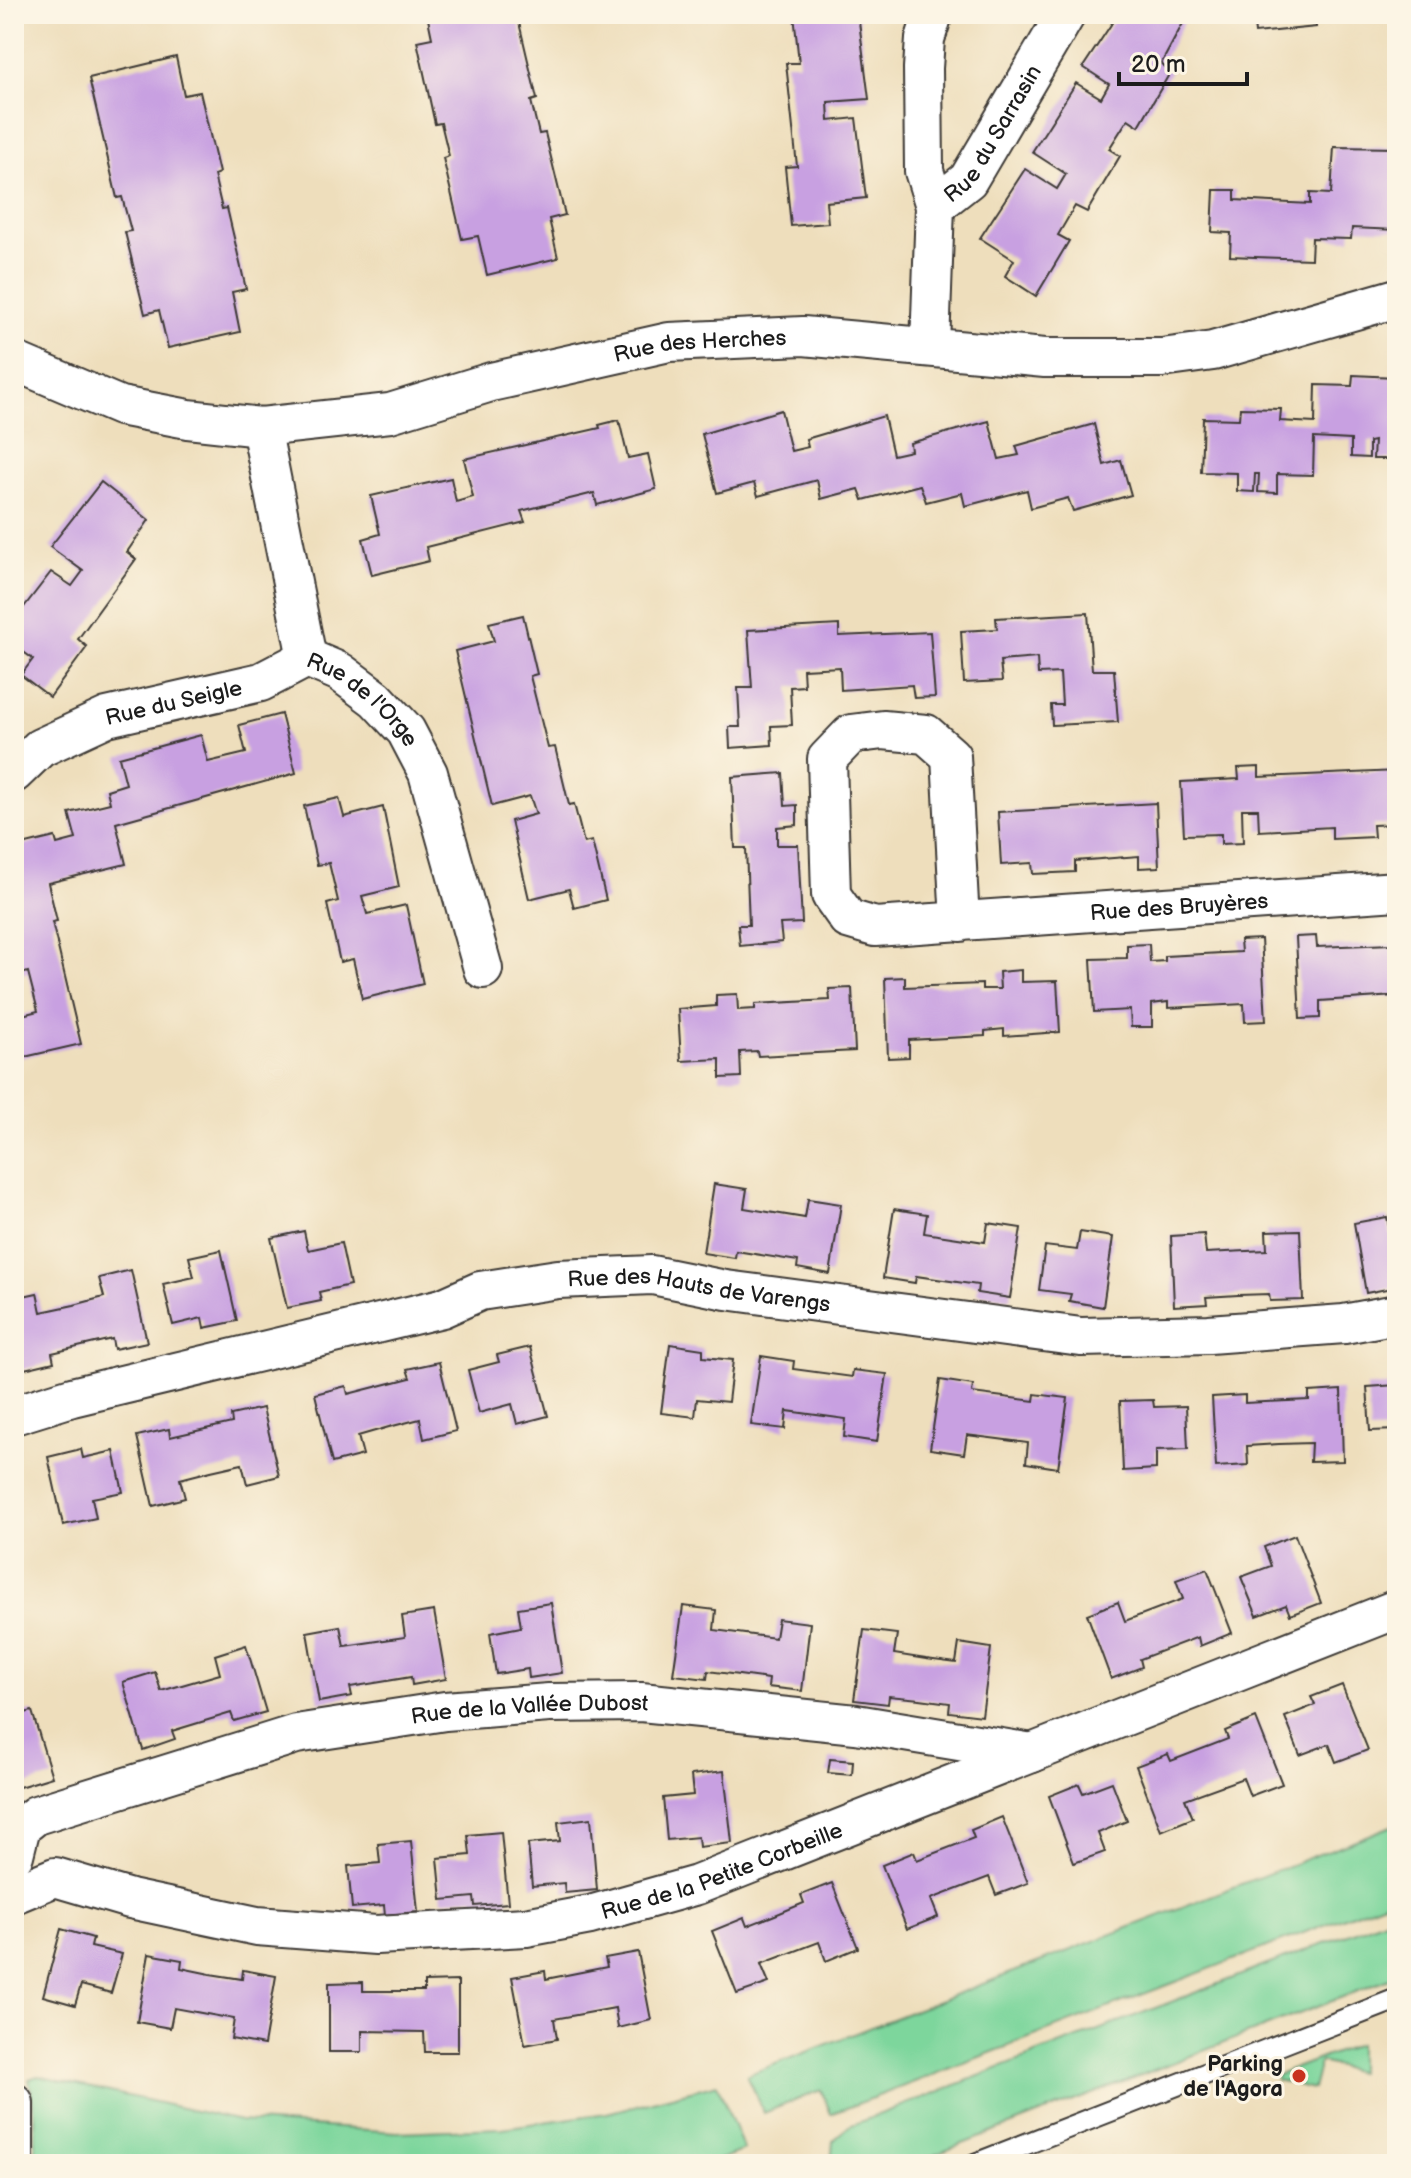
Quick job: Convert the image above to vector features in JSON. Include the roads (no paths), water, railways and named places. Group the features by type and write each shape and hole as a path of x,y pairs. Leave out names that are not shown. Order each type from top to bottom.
{"street":[{"name":"Rue du Sarrasin","path":"930,346 935,206 924,171 923,68 925,39 933,14"},
{"name":"Rue du Sarrasin","path":"935,206 968,180 1066,14"},
{"name":"Rue des Herches","path":"14,361 120,406 188,419 261,427 390,413 491,382 669,342 803,336 1060,359 1162,358 1213,351 1397,298"},
{"name":"Rue de l'Orge","path":"261,427 307,658 340,672 376,699 406,731 428,773 483,969"},
{"name":"Rue du Seigle","path":"23,749 107,717 261,682 307,658"},
{"name":"Rue des Bruyères","path":"960,922 951,756 926,734 883,730 851,734 827,759 831,895 848,919 875,927 960,922 1397,891"},
{"name":"Rue des Hauts de Varengs","path":"14,1415 72,1397 442,1308 480,1291 558,1279 675,1277 726,1290 1081,1337 1209,1334 1344,1324 1397,1314"},
{"name":"Rue de la Petite Corbeille","path":"55,1877 130,1899 257,1926 376,1935 526,1927 590,1915 697,1885 1397,1609"},
{"name":"Rue de la Vallée Dubost","path":"36,1815 296,1734 445,1711 549,1703 641,1702 856,1724 1032,1753"},
{"path":"14,1855 21,1827 36,1815"},
{"path":"14,1894 55,1877 37,1854 36,1815"},
{"path":"14,2103 14,2164"}],"lane":[{"path":"975,2164 1397,1999"}],"place":[{"name":"Parking de l'Agora","path":"1299,2076"}]}
